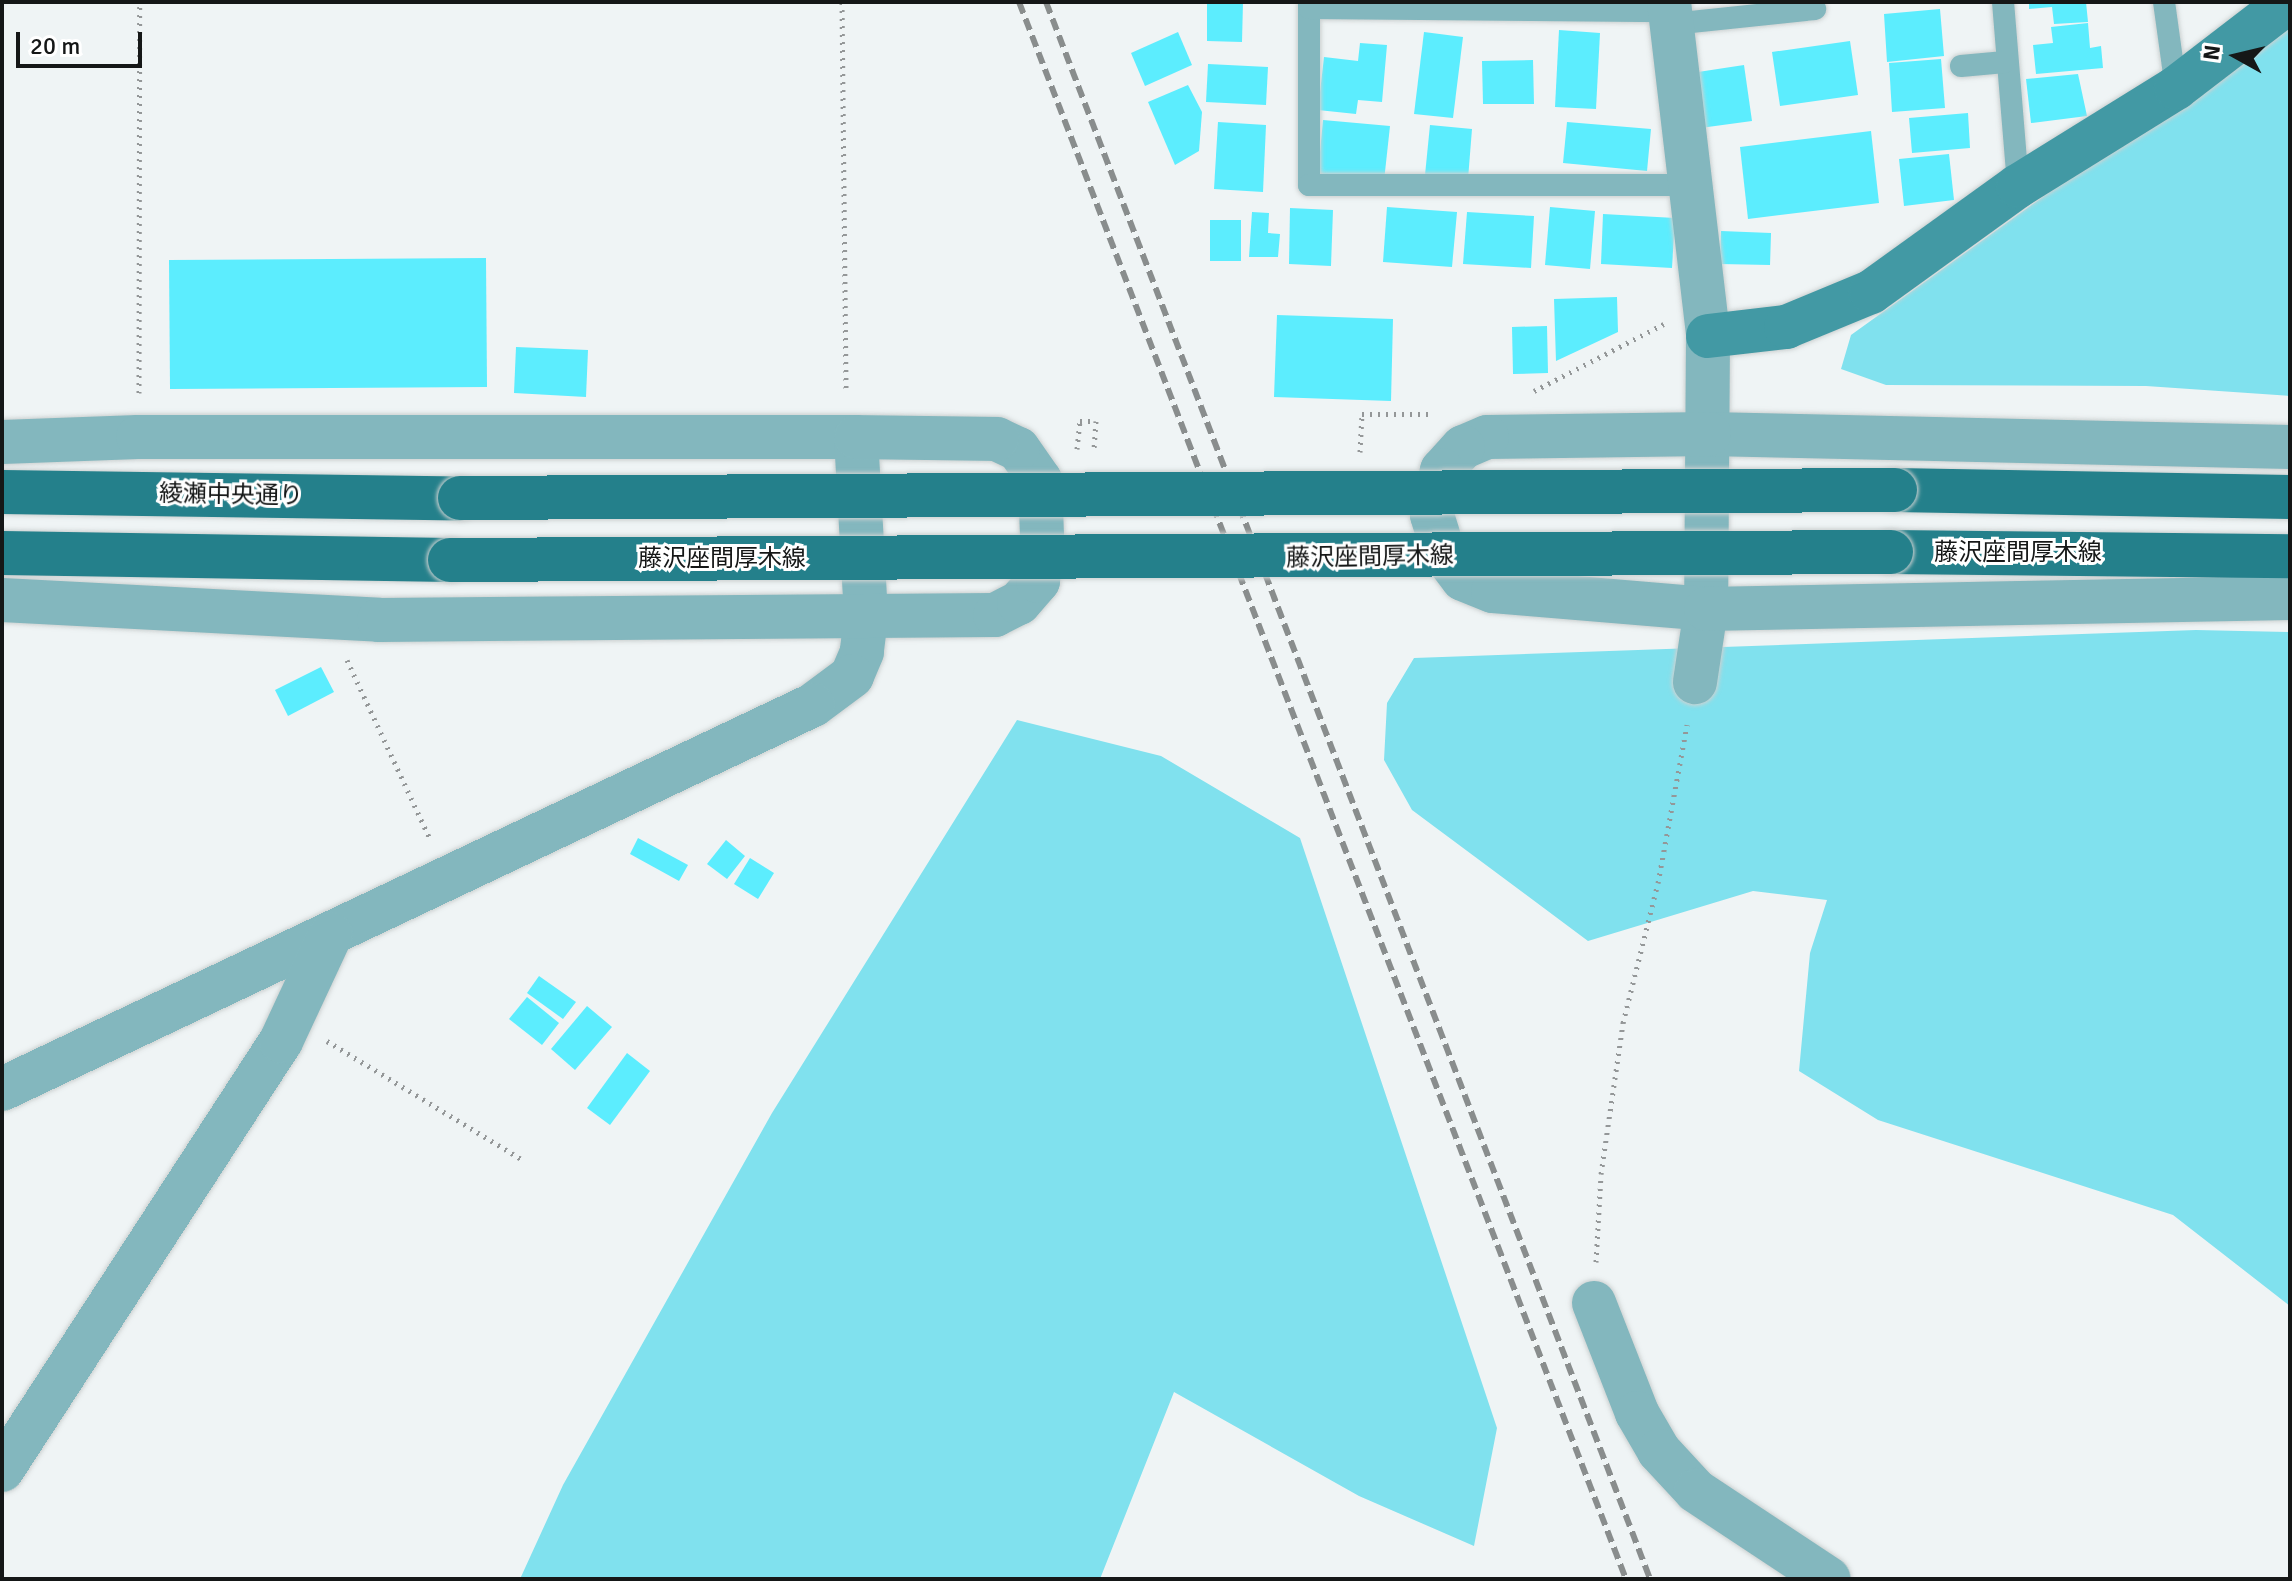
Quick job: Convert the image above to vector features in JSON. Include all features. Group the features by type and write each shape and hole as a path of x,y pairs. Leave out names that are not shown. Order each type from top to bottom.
{"main road":[{"name":"綾瀬中央通り","path":"2,492 460,498 1895,490 2290,497"},
{"name":"藤沢座間厚木線","path":"2,553 450,560 1891,552 2290,556"}],"street":[{"path":"1689,329 1786,327 1829,313 1871,292 2018,186 2176,88 2288,2"},
{"path":"1670,12 1691,185 1689,329 1709,434 1706,609 1695,682"},
{"path":"2290,447 1709,434 1487,437 1463,447 1442,470 1432,515 1444,554 1463,579 1493,591 1706,609 2290,598"},
{"path":"2,442 138,437 997,439 1018,449 1040,480 1038,581 1019,603 995,615 327,619 2,600"},
{"path":"2,1089 813,705 852,676 862,652 866,617 856,437"},
{"path":"2,1470 294,1018 331,934"},
{"path":"1594,1303 1637,1413 1659,1451 1696,1491 1829,1579"}],"lane":[{"path":"2003,2 2005,62 2018,186"},
{"path":"2164,2 2176,88"},
{"path":"1691,185 1309,185 1309,5 1670,12 1815,9"},
{"path":"1961,66 2005,62"}],"path":[{"path":"138,437 140,2"},
{"path":"842,2 846,398 856,437"},
{"path":"1522,398 1689,329"},
{"path":"1360,465 1362,414 1450,414"},
{"path":"1080,449 1080,421 1096,421 1094,465"},
{"path":"327,619 448,877"},
{"path":"1594,1303 1601,1174 1623,1023 1658,883 1695,682"},
{"path":"294,1018 523,1160"}],"shaded area":[{"path":"2290,19 2290,396 2146,386 1886,385 1841,369 1851,335"},
{"path":"2196,630 2290,632 2290,1306 2173,1215 1878,1120 1799,1071 1810,953 1827,900 1753,891 1588,941 1412,810 1384,760 1387,703 1414,658"},
{"path":"1017,720 1161,756 1300,838 1497,1428 1474,1546 1359,1496 1174,1392 1100,1579 520,1579 563,1485 772,1113"}],"building":[{"path":"1207,2 1243,2 1242,42 1207,41"},
{"path":"2029,2 2086,2 2088,22 2054,24 2052,7 2029,9"},
{"path":"1940,9 1944,56 1887,62 1884,14"},
{"path":"2088,23 2090,48 2101,46 2103,68 2036,74 2033,45 2053,43 2051,27"},
{"path":"1559,30 1600,33 1596,109 1555,107"},
{"path":"1178,32 1192,65 1145,86 1131,53"},
{"path":"1424,32 1463,37 1453,118 1414,114"},
{"path":"1850,41 1858,95 1780,106 1772,52"},
{"path":"1360,43 1387,45 1382,102 1358,100 1356,114 1318,110 1324,57 1358,61"},
{"path":"1941,59 1945,108 1892,112 1889,63"},
{"path":"1533,60 1534,104 1483,104 1482,61"},
{"path":"1208,64 1268,67 1266,105 1206,102"},
{"path":"1744,65 1752,121 1693,129 1685,74"},
{"path":"2078,74 2087,116 2031,123 2026,79"},
{"path":"1188,85 1202,112 1199,151 1175,165 1148,102"},
{"path":"1968,113 1970,148 1912,153 1909,118"},
{"path":"1323,120 1390,126 1384,181 1318,174"},
{"path":"1218,122 1266,125 1263,192 1214,189"},
{"path":"1567,122 1651,129 1647,171 1563,163"},
{"path":"1430,125 1472,129 1468,179 1425,175"},
{"path":"1871,131 1879,203 1748,219 1740,147"},
{"path":"1949,154 1954,200 1904,206 1899,159"},
{"path":"1387,207 1457,212 1452,267 1383,262"},
{"path":"1550,207 1595,211 1590,269 1545,265"},
{"path":"1290,208 1333,210 1331,266 1289,264"},
{"path":"1252,212 1269,213 1268,233 1280,234 1278,257 1249,257"},
{"path":"1467,212 1534,216 1531,268 1463,264"},
{"path":"1603,214 1675,218 1672,268 1601,264"},
{"path":"1210,220 1241,220 1241,261 1210,261"},
{"path":"1721,231 1771,233 1770,265 1720,264"},
{"path":"486,258 487,387 170,389 169,260"},
{"path":"1617,297 1618,332 1556,361 1554,299"},
{"path":"1277,315 1393,319 1391,401 1274,397"},
{"path":"1547,326 1548,373 1513,374 1512,327"},
{"path":"516,347 588,350 586,397 514,393"},
{"path":"321,667 334,692 288,716 275,690"},
{"path":"638,838 688,865 679,881 630,854"},
{"path":"726,840 745,856 727,879 707,864"},
{"path":"750,858 774,873 758,899 734,884"},
{"path":"539,976 576,1002 563,1019 527,993"},
{"path":"527,997 559,1023 542,1045 509,1019"},
{"path":"587,1006 612,1027 575,1070 551,1049"},
{"path":"627,1053 650,1071 610,1125 587,1108"}],"railway":[{"path":"1019,2 1626,1579"},
{"path":"1046,2 1650,1579"}]}
